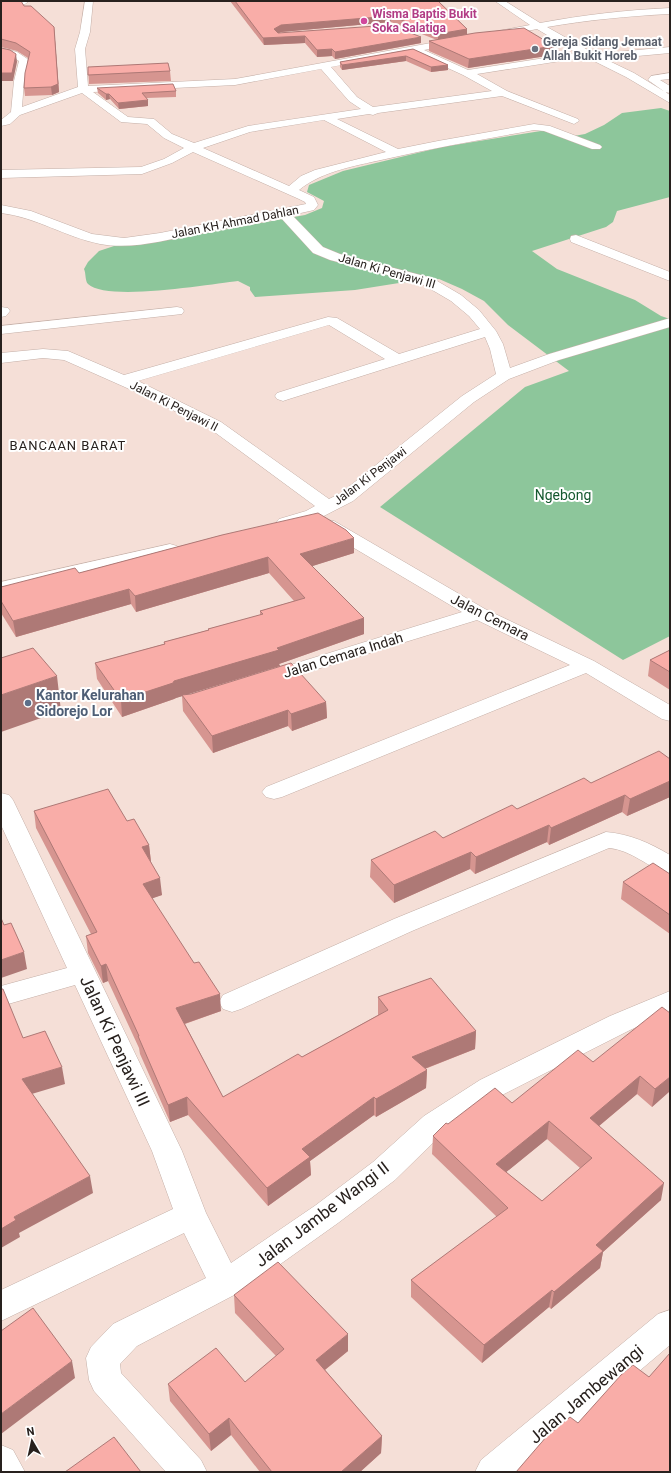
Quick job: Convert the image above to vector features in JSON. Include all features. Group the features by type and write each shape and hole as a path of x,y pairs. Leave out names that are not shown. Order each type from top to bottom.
{"street":[{"path":"1,4 25,1"},
{"path":"83,89 80,49 85,32 89,1"},
{"path":"499,1 538,26 630,75 670,100"},
{"path":"484,36 538,26 621,14 670,11"},
{"path":"418,37 439,45"},
{"path":"3,125 16,113 83,89 227,83 469,39"},
{"path":"414,49 468,73 503,93 574,121"},
{"path":"468,73 590,55 670,50"},
{"path":"1,51 14,54 24,60 18,81 16,113"},
{"path":"324,66 353,99 373,112"},
{"path":"670,76 655,78 653,80 670,90"},
{"name":"Jalan KH Ahmad Dahlan","path":"1,209 27,213 82,235 100,240 117,242 148,239 284,214 310,207 312,205 307,198 168,136 150,122 125,120 83,89"},
{"path":"1,174 142,170 168,161 194,147 248,129 503,93"},
{"path":"325,118 396,153"},
{"path":"290,191 305,180 319,173 396,153 474,137 539,127 546,128 596,147"},
{"name":"Jalan Ki Penjawi III","path":"284,214 318,250 335,257 417,278 440,287 461,301 489,331 498,348 504,376"},
{"path":"576,239 670,277"},
{"path":"1,330 177,311"},
{"path":"122,381 328,321 398,360"},
{"name":"Jalan Ki Penjawi","path":"270,527 320,511 347,497 468,399 504,376 534,363 670,322"},
{"path":"283,396 489,331"},
{"path":"1,370 33,354"},
{"name":"Jalan Ki Penjawi II","path":"1,358 33,354 60,354 68,356 215,425 320,511"},
{"name":"Jalan Cemara","path":"320,511 377,555 478,613 587,665 668,710"},
{"path":"1,588 185,547"},
{"name":"Jalan Cemara Indah","path":"251,683 478,613"},
{"path":"274,792 587,665"},
{"name":"Jalan Ki Penjawi III","path":"1,800 167,1151 191,1215 225,1284"},
{"path":"232,1002 403,925 606,840 618,840 633,844 670,866"},
{"path":"1,996 83,973"},
{"name":"Jalan Jambe Wangi II","path":"189,1472 106,1380 103,1358 125,1335 225,1284 327,1214 384,1171 434,1124 490,1088 620,1023 670,1001"},
{"path":"1,1306 191,1215"},
{"name":"Jalan Jambewangi","path":"498,1468 670,1324"},
{"path":"1,1462 7,1472"}],"green space":[{"name":"Ngebong","path":"661,108 670,111 670,197 617,211 613,222 606,227 532,251 557,269 635,300 661,316 670,319 670,636 623,660 380,507 525,387 569,371 508,325 484,301 439,279 399,283 355,290 255,297 250,290 250,287 238,281 184,288 137,292 116,292 99,289 88,284 86,281 84,269 88,262 99,251 120,244 151,243 305,215 322,208 324,201 307,192 309,185 343,171 442,147 547,130 574,136 585,134 604,125 622,113"}],"building":[{"path":"1,1 21,1 24,6 31,6 54,27 58,84 51,87 24,88 25,73 30,52 16,43 1,39"},
{"path":"235,1 438,1 467,29 438,34 391,16 281,25 274,29 278,33 390,25 421,37 335,52 332,49 317,50 305,36 263,38"},
{"path":"524,28 554,46 469,59 429,41 475,33"},
{"path":"1,48 10,50 16,54 12,73 1,73"},
{"path":"413,49 448,65 431,67 406,56 342,65 340,62"},
{"path":"168,63 170,71 88,75 88,67"},
{"path":"173,84 176,91 142,93 148,100 118,103 109,94 106,94 97,88"},
{"path":"318,513 346,530 354,538 300,554 364,618 277,648 279,650 174,681 173,683 121,700 95,663 165,644 164,642 263,614 260,611 305,598 268,557 135,596 129,589 13,621 1,601 1,587 75,568 79,573 222,535"},
{"path":"33,648 57,676 1,695 1,658"},
{"path":"670,650 670,672 650,660"},
{"path":"291,663 326,702 291,714 288,710 212,736 182,695 191,694"},
{"path":"659,751 670,759 670,781 630,799 625,795 551,828 549,825 476,857 471,852 394,885 371,860 435,831 443,838 512,805 517,809 584,778 591,783"},
{"path":"108,789 127,821 134,819 149,845 142,847 160,878 143,884 194,963 199,962 220,994 176,1008 223,1097 298,1054 302,1057 388,1010 378,997 431,978 476,1031 412,1057 427,1070 376,1099 374,1097 302,1149 310,1157 267,1188 187,1097 168,1105 139,1036 106,964 101,966 86,936 97,932 34,811"},
{"path":"653,863 670,874 670,915 623,882"},
{"path":"1,918 4,925 11,923 24,952 1,960"},
{"path":"1,989 3,989 23,1038 45,1031 62,1067 22,1079 90,1176 14,1217 16,1220 1,1229"},
{"path":"662,1007 670,1013 670,1077 655,1089 640,1076 590,1118 664,1183 596,1245 603,1251 554,1292 552,1290 484,1345 411,1280 508,1208 433,1136 446,1123 448,1124 495,1088 512,1103 578,1050 593,1062","holes":["549,1121 592,1158 542,1201 496,1164"]},
{"path":"278,1262 348,1334 316,1360 382,1436 341,1472 272,1472 229,1418 209,1434 168,1384 216,1348 245,1382 284,1349 234,1295"},
{"path":"33,1308 72,1361 1,1414 1,1331"},
{"path":"670,1353 670,1472 516,1472 547,1436 570,1417 578,1423 621,1375 633,1365 649,1377"},
{"path":"114,1437 141,1472 65,1472"}],"place":[{"name":"Wisma Baptis Bukit Soka Salatiga","path":"364,21"},
{"name":"Gereja Sidang Jemaat Allah Bukit Horeb","path":"535,49"},
{"name":"Kantor Kelurahan Sidorejo Lor","path":"28,703"}],"district":[{"name":"BANCAAN BARAT","path":"68,445"}]}
